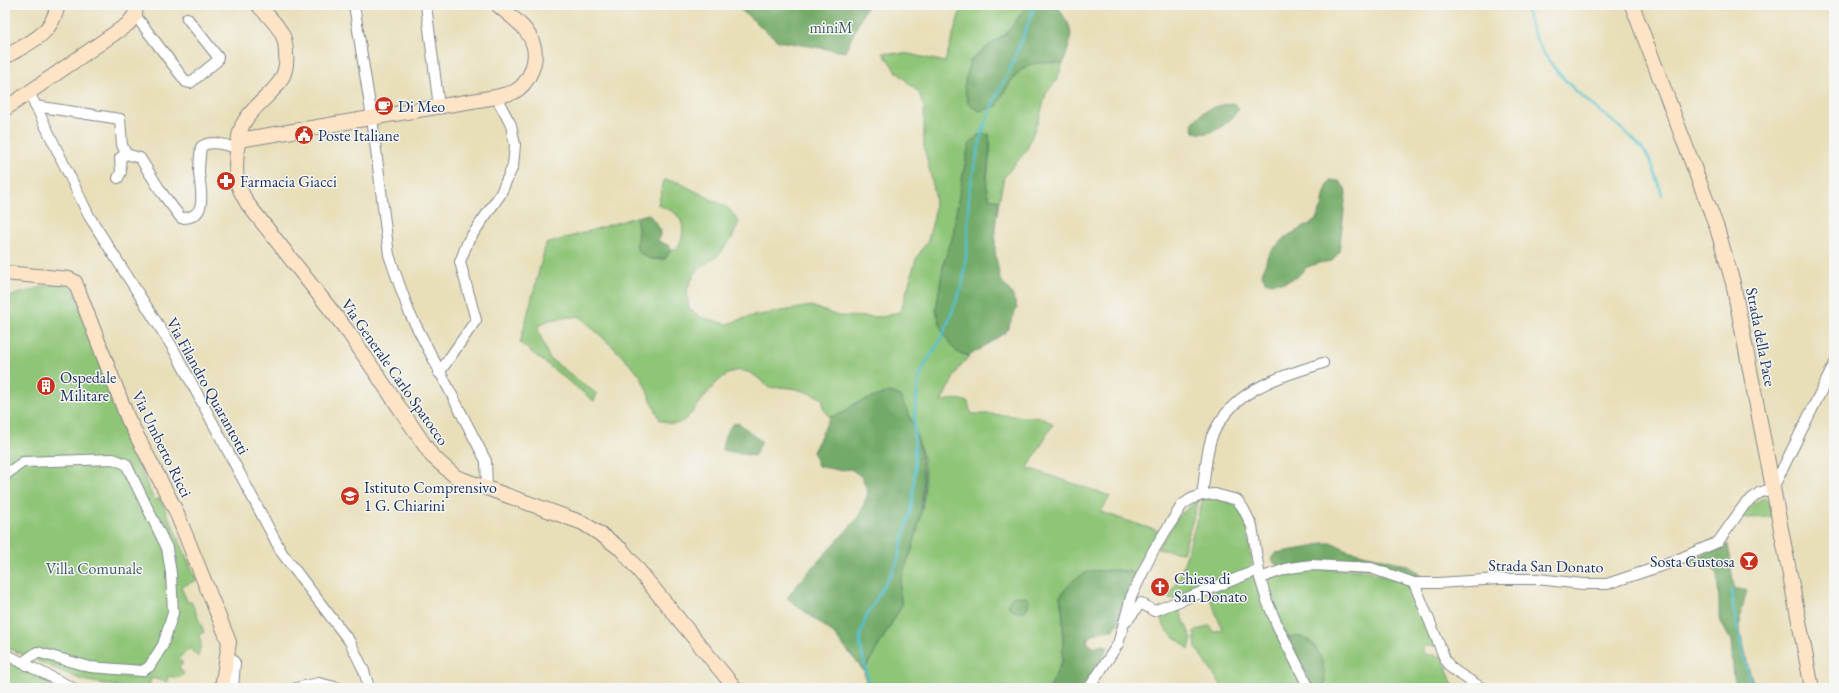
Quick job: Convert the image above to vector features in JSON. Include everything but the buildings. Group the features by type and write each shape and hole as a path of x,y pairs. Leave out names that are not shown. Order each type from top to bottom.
{"street":[{"path":"5,57 45,33 57,11 64,13 69,5"},
{"name":"Via Generale Carlo Spatocco","path":"258,5 283,36 287,64 283,78 246,119 241,129 237,175 240,190 247,203 349,333 432,456 456,477 583,523 622,550 734,688"},
{"path":"354,5 372,118 389,255 409,312 439,373 486,461 487,488"},
{"path":"426,5 439,107"},
{"path":"118,178 121,172 120,158 126,154 140,158 162,193 181,218 192,217 199,211 202,204 199,170 201,147 205,144 239,144 372,118 496,97 514,91 526,82 534,62 533,44 521,25 498,5"},
{"name":"Strada della Pace","path":"1632,5 1717,228 1726,258 1739,308 1812,688"},
{"path":"5,109 128,24 135,10 186,82 190,83 217,61 218,57 188,18"},
{"name":"Via Filandro Quarantotti","path":"29,92 89,216 180,360 282,553 350,642 364,671 369,688"},
{"path":"439,373 476,320 460,262 468,241 500,195 512,166 514,145 511,125 496,97"},
{"path":"35,106 120,119 122,145 126,154"},
{"name":"Via Umberto Ricci","path":"5,274 69,279 75,282 128,419 175,509 228,642 222,688"},
{"path":"1202,495 1212,435 1225,414 1243,396 1270,381 1323,363"},
{"path":"1773,488 1834,365"},
{"path":"5,475 23,462 113,459 126,464 167,548 171,573 173,613 163,645 149,667 142,671 90,667 37,652 22,663"},
{"name":"Strada San Donato","path":"1122,628 1141,603 1154,611 1259,574 1312,565 1371,568 1414,583 1499,579 1537,579 1583,584 1607,584 1667,564 1718,542 1744,504 1759,493 1773,488"},
{"name":"Strada San Donato","path":"1089,688 1118,644 1131,597 1152,551 1182,505 1191,498 1215,494 1237,500 1252,526 1259,574"},
{"path":"1259,574 1266,601 1278,628 1309,688"},
{"path":"1414,583 1445,659 1450,667 1482,688"},
{"path":"227,653 235,663 233,688"},
{"path":"5,654 73,688"},
{"path":"296,688 319,683 339,688"}],"green space":[{"name":"miniM","path":"735,5 867,5 845,52 778,41"},
{"path":"962,5 1028,5 1006,34 987,47 1007,87 1019,72 1030,65 1044,62 1063,64 1056,81 1046,93 1040,116 1026,151 1004,177 999,201 989,198 986,188 991,143 969,145 953,236 944,262 936,310 957,352 969,356 958,369 941,402 954,399 968,402 970,410 973,414 1043,418 1053,424 1028,468 1110,496 1101,512 1161,532 1137,573 1117,570 1060,596 1063,618 1063,659 1050,688 867,688 864,671 902,605 900,590 902,576 912,549 923,503 925,486 924,460 908,411 856,403 843,413 830,417 823,408 823,399 796,389 783,387 769,388 754,375 741,371 730,373 721,379 688,417 681,422 670,424 660,420 640,375 611,345 579,316 549,320 537,327 549,358 597,394 594,401 520,343 546,244 636,217 639,232 636,246 650,259 665,259 669,253 669,249 676,249 681,240 683,229 677,215 658,205 664,180 678,182 728,208 739,222 732,238 720,254 697,270 687,289 689,309 701,317 727,324 748,317 811,306 838,316 883,317 901,311 916,259 928,240 934,217 935,194 924,146 924,108 919,93 896,71 883,53 909,54 945,62"},
{"path":"1028,5 1058,5 1069,25 1071,34 1063,64 1038,63 1029,65 1015,76 997,106 979,111 968,103 964,86 970,61 1006,34"},
{"path":"1234,103 1239,108 1226,124 1207,133 1194,132 1192,124 1200,115 1210,109"},
{"path":"989,134 990,150 987,190 989,198 999,201 995,227 995,252 1000,279 1012,294 1017,308 1006,332 969,356 957,352 950,344 942,330 936,310 944,262 953,236 969,145 978,135"},
{"path":"1330,180 1339,181 1345,188 1346,194 1339,252 1332,261 1307,267 1297,277 1285,282 1266,283 1262,275 1268,255 1289,235 1315,221 1322,207 1325,192"},
{"path":"649,214 661,231 658,241 670,246 669,253 664,259 650,259 638,252 638,227 636,217"},
{"name":"Villa Comunale","path":"63,281 72,286 134,455 154,500 160,498 197,580 181,587 188,603 191,601 204,632 199,635 201,644 198,657 190,648 178,659 183,663 179,668 184,674 178,678 168,676 167,682 151,678 149,688 126,688 82,680 5,647 5,315 7,297"},
{"path":"889,392 899,395 916,432 923,469 922,506 913,546 901,581 900,596 902,605 864,671 832,632 787,598 802,579 859,517 868,493 862,477 851,469 838,470 818,466 813,452 830,417 843,413 856,403"},
{"path":"739,423 762,442 754,456 722,450 724,439 728,430 733,424"},
{"path":"1765,497 1770,502 1772,517 1745,518 1742,516 1753,504"},
{"path":"1211,498 1230,503 1237,507 1241,513 1245,521 1249,539 1252,565 1250,569 1170,600 1168,598 1181,574 1203,499"},
{"path":"1197,500 1198,502 1183,553 1157,549 1179,516"},
{"path":"1322,543 1333,543 1347,550 1400,563 1414,569 1422,577 1420,580 1376,567 1280,567 1272,560 1275,553 1311,547"},
{"path":"1728,544 1734,590 1747,590 1740,616 1740,631 1749,670 1755,688 1738,688 1734,678 1731,641 1719,618 1717,573 1710,567 1686,562"},
{"path":"1288,569 1366,570 1406,583 1414,597 1436,646 1424,646 1424,654 1442,656 1454,688 1325,688 1323,668 1319,653 1311,642 1306,639 1299,637 1287,637 1265,583 1273,576"},
{"path":"1117,570 1137,573 1128,590 1117,625 1113,630 1099,632 1087,640 1089,645 1094,648 1101,645 1108,646 1100,663 1092,676 1083,686 1072,689 1050,688 1063,659 1063,618 1060,596 1072,581 1089,571"},
{"path":"1252,575 1278,637 1305,688 1223,688 1196,648 1194,632 1210,625 1213,632 1222,629 1208,593"},
{"path":"1012,597 1026,597 1029,601 1028,607 1025,611 1015,612 1009,607 1008,604"},
{"path":"1177,605 1192,639 1189,649 1166,630 1158,613"},
{"path":"1298,636 1306,639 1317,650 1323,664 1325,688 1313,688 1287,637"},
{"path":"5,661 64,688 5,688"}],"waterway":[{"path":"870,688 860,644 860,636 866,617 897,563 912,504 915,472 914,420 919,378 925,364 941,340 962,286 967,249 969,190 982,133 996,96 1010,70 1035,5"},
{"path":"1526,5 1534,34 1549,60 1568,84 1635,140 1641,147 1652,164 1662,195"},
{"path":"1731,590 1734,613 1751,688"}],"place":[{"name":"Di Meo","path":"384,106"},
{"name":"Poste Italiane","path":"304,135"},
{"name":"Farmacia Giacci","path":"226,181"},
{"name":"Ospedale Militare","path":"46,386"},
{"name":"Istituto Comprensivo 1 G. Chiarini","path":"350,496"},
{"name":"Sosta Gustosa","path":"1749,561"},
{"name":"Chiesa di San Donato","path":"1160,587"}]}
